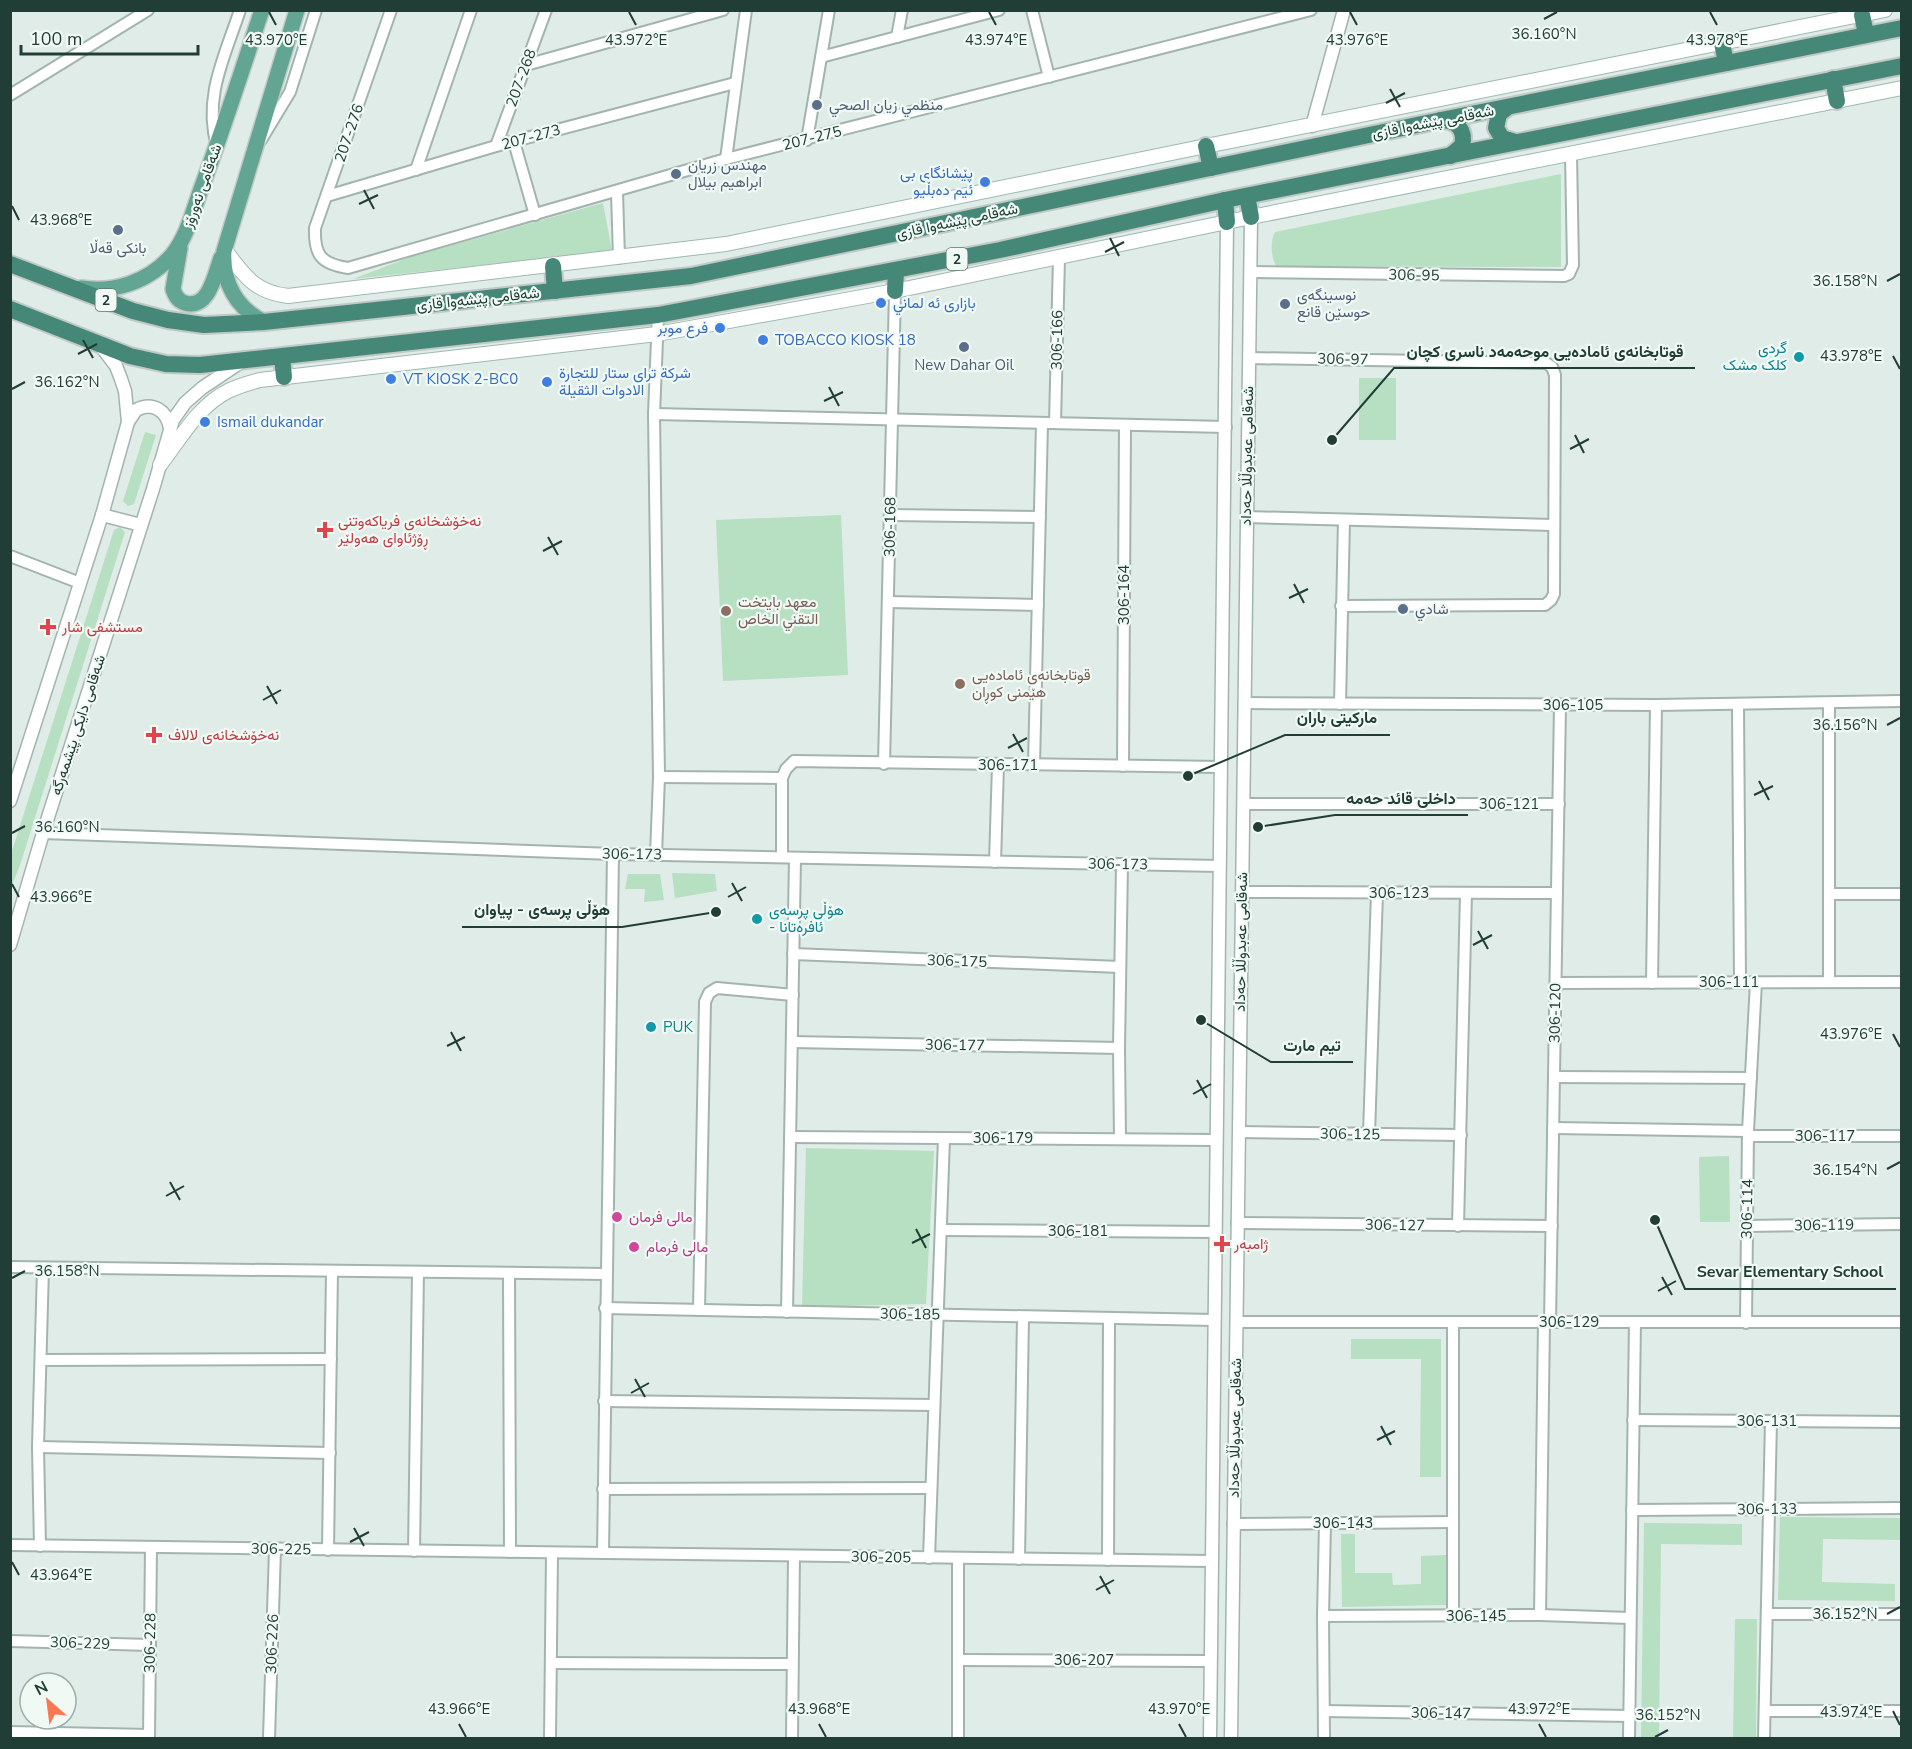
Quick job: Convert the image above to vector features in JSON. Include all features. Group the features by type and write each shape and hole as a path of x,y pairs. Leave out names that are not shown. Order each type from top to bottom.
{"highway":[{"path":"1862,15 1866,34"},
{"name":"شەقامی پێشەوا قازی","path":"10,264 133,311 168,320 204,325 264,322 691,276 1441,120 1902,28"},
{"path":"1722,43 1726,63"},
{"name":"2","path":"10,309 55,324 99,345 130,356 166,364 200,365 658,315 1012,248 1225,200 1902,66"},
{"path":"1833,79 1837,101"},
{"path":"1508,107 1499,114 1496,128 1502,138 1515,142"},
{"path":"1441,120 1454,122 1463,134 1461,146 1456,153 1450,156"},
{"path":"1206,146 1211,168"},
{"path":"1247,196 1251,217"},
{"path":"1225,200 1227,222"},
{"path":"553,266 555,291"},
{"path":"895,291 896,271"},
{"path":"282,357 284,377"}],"main road":[{"name":"شەقامی نەورۆز","path":"72,287 99,290 126,286 158,269 182,242 217,147 262,10"},
{"path":"182,242 172,286 176,297 187,303 196,303 206,297 224,251 297,10"},
{"path":"224,251 257,288 272,294 288,296 726,244 1885,10"},
{"path":"160,465 201,412 218,396 260,380 657,334 895,291 1251,217 1902,88"},
{"path":"224,251 225,275 230,290 244,309 264,322"}],"street":[{"path":"10,95 148,10"},
{"path":"217,147 212,131 212,98 240,10"},
{"path":"254,150 273,123 290,92 316,10"},
{"name":"207-276","path":"318,255 315,228 391,10"},
{"path":"416,170 471,10"},
{"name":"207-268","path":"496,146 546,10"},
{"path":"678,23 680,10"},
{"path":"526,65 723,10"},
{"path":"726,159 746,10"},
{"path":"807,140 829,10"},
{"path":"897,37 902,10"},
{"path":"821,57 975,14 999,10"},
{"path":"1032,10 1049,77"},
{"name":"207-275","path":"318,255 331,265 348,268 726,159 1049,77 1264,16 1311,10"},
{"path":"1312,126 1344,10"},
{"name":"207-273","path":"327,196 514,141 735,83"},
{"path":"514,141 535,215"},
{"name":"306-95","path":"1250,272 1558,276 1569,274 1573,265 1571,154"},
{"path":"617,192 619,258"},
{"name":"شەقامی عەبدوڵڵا حەداد","path":"1231,1738 1251,217"},
{"name":"شەقامی عەبدوڵڵا حەداد","path":"1210,1738 1227,222"},
{"name":"306-166","path":"1055,423 1059,257"},
{"name":"306-168","path":"884,764 895,291"},
{"path":"656,855 658,777 654,414 658,315"},
{"path":"99,345 116,366 121,378 128,422"},
{"name":"306-97","path":"1249,358 1546,363 1552,367 1555,375 1553,525"},
{"name":"شەقامی دایکی پێشمەرگە","path":"10,945 170,428 179,411 193,395 242,362"},
{"path":"10,801 102,515 128,422 136,410 150,406 164,412 170,428"},
{"path":"654,414 1226,427"},
{"path":"1034,765 1042,423"},
{"name":"306-164","path":"1123,766 1125,425"},
{"path":"102,515 141,525"},
{"path":"890,515 1040,517"},
{"path":"1246,517 1553,525 1554,594 1545,605 1341,606"},
{"path":"1340,704 1344,520"},
{"path":"10,556 80,583"},
{"path":"888,602 1038,605"},
{"name":"306-105","path":"1244,703 1656,705 1902,701"},
{"path":"1828,982 1829,703"},
{"path":"1738,704 1740,982"},
{"name":"306-120","path":"1540,1616 1547,1322 1552,1226 1560,705"},
{"path":"1652,983 1656,705"},
{"name":"306-171","path":"782,778 786,769 794,761 1221,767"},
{"path":"995,862 998,765"},
{"path":"658,777 782,778 782,857"},
{"name":"306-121","path":"1243,804 1559,804"},
{"name":"306-173","path":"43,833 613,854 1220,866"},
{"path":"603,1553 613,854"},
{"path":"787,1312 795,858"},
{"path":"1120,1139 1122,864"},
{"name":"306-123","path":"1242,892 1557,892"},
{"path":"1369,1134 1377,893"},
{"path":"1458,1226 1466,893"},
{"path":"1829,894 1902,894"},
{"path":"1219,940 1241,940"},
{"name":"306-175","path":"793,954 1120,967"},
{"name":"306-114","path":"1746,1323 1748,1134 1756,982"},
{"name":"306-111","path":"1556,983 1902,982"},
{"path":"699,1310 705,1002 709,993 717,988 793,995"},
{"name":"306-177","path":"792,1042 1119,1048"},
{"path":"1554,1077 1751,1078"},
{"name":"306-117","path":"1553,1128 1902,1136"},
{"name":"306-125","path":"1239,1132 1461,1135"},
{"name":"306-179","path":"790,1137 1216,1140"},
{"path":"929,1558 944,1138"},
{"name":"306-127","path":"1238,1223 1552,1226"},
{"name":"306-119","path":"1747,1226 1902,1224"},
{"name":"306-181","path":"941,1230 1215,1232"},
{"path":"10,1268 606,1274"},
{"path":"40,1546 38,1447 43,1268"},
{"path":"328,1550 332,1271"},
{"path":"414,1551 418,1272"},
{"path":"509,1273 510,1552"},
{"name":"306-185","path":"605,1308 1214,1320"},
{"path":"1019,1559 1023,1317"},
{"path":"1108,1560 1109,1318"},
{"name":"306-129","path":"1236,1322 1902,1322"},
{"path":"1452,1322 1453,1616"},
{"path":"1629,1738 1635,1322"},
{"path":"40,1360 331,1359"},
{"path":"604,1401 934,1405"},
{"name":"306-131","path":"1634,1420 1902,1422"},
{"path":"1764,1738 1772,1421"},
{"path":"38,1447 330,1453"},
{"path":"1212,1460 1234,1460"},
{"path":"603,1489 931,1488"},
{"name":"306-133","path":"1632,1510 1902,1508"},
{"name":"306-143","path":"1233,1524 1454,1522"},
{"path":"1324,1738 1325,1523"},
{"name":"306-225","path":"10,1545 552,1552"},
{"name":"306-228","path":"149,1737 151,1547"},
{"name":"306-226","path":"269,1738 275,1549"},
{"path":"550,1738 552,1552"},
{"name":"306-205","path":"552,1552 1211,1561"},
{"path":"792,1738 794,1556"},
{"path":"958,1558 958,1738"},
{"path":"1767,1614 1902,1614"},
{"name":"306-145","path":"1323,1616 1630,1618"},
{"name":"306-229","path":"10,1641 150,1645"},
{"name":"306-207","path":"958,1660 1210,1661"},
{"path":"551,1663 792,1664"},
{"name":"306-147","path":"1324,1711 1630,1716"},
{"path":"1765,1711 1902,1711"},
{"path":"10,1732 149,1737"}],"green space":[{"path":"1561,174 1561,267 1276,266 1273,258 1272,244 1275,232"},
{"path":"603,203 612,251 353,279 410,257"},
{"path":"1359,378 1396,378 1396,440 1359,440"},
{"path":"145,432 156,435 134,504 128,506 123,501"},
{"path":"841,515 848,675 723,681 716,520"},
{"path":"120,527 125,532 11,888 11,854 114,530"},
{"path":"672,873 715,874 717,891 675,898"},
{"path":"628,874 660,874 664,900 644,902 645,889 625,889"},
{"path":"806,1148 934,1151 926,1304 802,1307"},
{"path":"1729,1156 1730,1222 1700,1222 1699,1157"},
{"path":"1351,1339 1441,1339 1441,1477 1420,1477 1421,1359 1351,1359"},
{"path":"1780,1517 1901,1518 1901,1540 1823,1539 1822,1582 1895,1584 1895,1601 1778,1600"},
{"path":"1644,1523 1742,1524 1742,1545 1661,1544 1659,1738 1641,1738"},
{"path":"1341,1534 1355,1534 1355,1573 1392,1573 1393,1585 1421,1584 1421,1556 1447,1555 1447,1605 1342,1607"},
{"path":"1735,1619 1757,1619 1756,1738 1733,1738"}],"place":[{"name":"منظمي زيان الصحي","path":"817,105"},
{"name":"مهندس زريان ابراهيم بيلال","path":"676,174"},
{"name":"پێشانگای بی ئیم دەبڵیو","path":"985,182"},
{"name":"بانکی قەڵا","path":"118,230"},
{"name":"بازارى ئه لماني","path":"881,303"},
{"name":"نوسینگەی حوسێن قانع","path":"1285,304"},
{"name":"فرع موبر","path":"720,328"},
{"name":"TOBACCO KIOSK 18","path":"763,340"},
{"name":"New Dahar Oil","path":"964,347"},
{"name":"گردی کلک مشک","path":"1799,357"},
{"name":"VT KIOSK 2-BC0","path":"391,379"},
{"name":"شركة ترای ستار للتجارة الادوات الثقيلة","path":"547,382"},
{"name":"Ismail dukandar","path":"205,422"},
{"name":"قوتابخانەی ئامادەیی موحەمەد ناسری کچان","path":"1332,440"},
{"name":"نەخۆشخانەی فریاکەوتنی ڕۆژئاوای هەولێر","path":"325,530"},
{"name":"شادي","path":"1403,609"},
{"name":"معهد بايتخت التقني الخاص","path":"726,611"},
{"name":"مستشفى شار","path":"48,627"},
{"name":"قوتابخانەی ئامادەیی هێمنی کوڕان","path":"960,684"},
{"name":"نەخۆشخانەی لالاف","path":"154,735"},
{"name":"ماركيتى باران","path":"1188,776"},
{"name":"داخلی قائد حەمە","path":"1258,827"},
{"name":"هۆڵی پرسەی - پیاوان","path":"716,912"},
{"name":"هۆڵی پرسەی - ئافرەتانا","path":"757,919"},
{"name":"تيم مارت","path":"1201,1020"},
{"name":"PUK","path":"651,1027"},
{"name":"مالى فرمان","path":"617,1217"},
{"name":"Sevar Elementary School","path":"1655,1220"},
{"name":"ژامبەر","path":"1222,1244"},
{"name":"مالى فرمام","path":"634,1247"}]}
